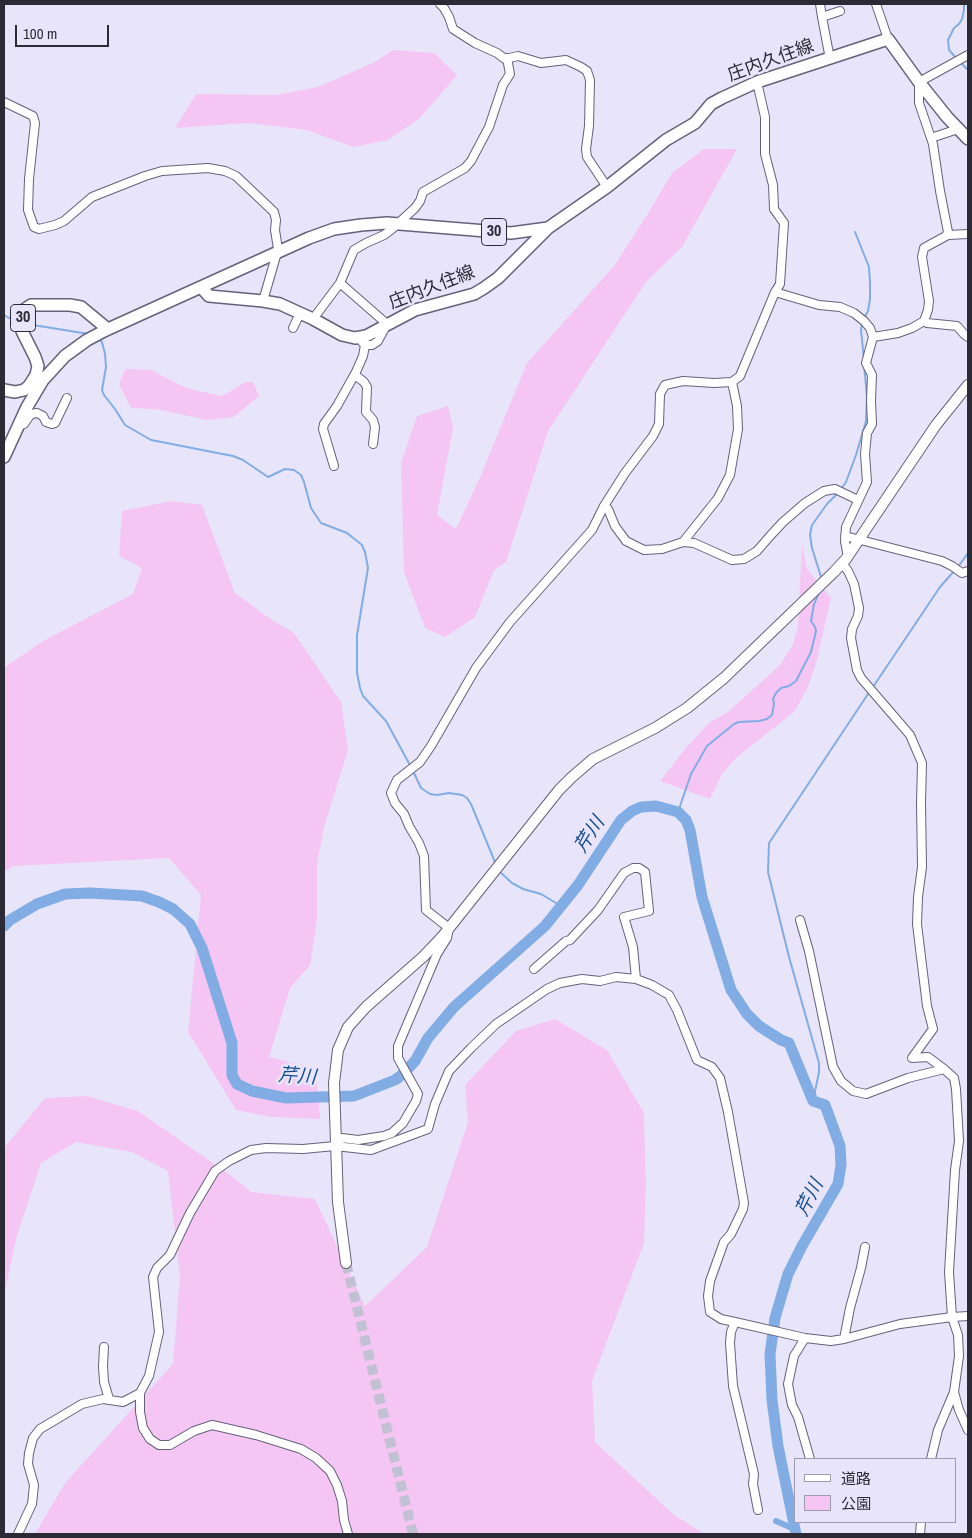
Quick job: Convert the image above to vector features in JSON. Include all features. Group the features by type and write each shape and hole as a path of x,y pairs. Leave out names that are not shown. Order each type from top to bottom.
{"main road":[{"name":"庄内久住線","path":"360,341 387,324 415,310 474,294 484,288 498,278 548,228 607,187 666,140 695,123 711,104 757,82 888,39"},
{"path":"888,39 919,82 968,139"},
{"name":"庄内久住線","path":"28,394 65,356 86,340 308,238 334,229 361,224 398,224 511,233 548,228"},
{"path":"201,287 209,296 280,304 342,335 360,341"},
{"name":"庄内久住線","path":"4,457 18,425 29,386 36,375 38,366 22,332 21,325 25,309 31,305 70,305 81,307 104,326 106,330"},
{"path":"4,390 28,394"}],"street":[{"path":"440,4 449,17 453,29 505,59 518,56 541,63 566,60 587,71 590,80 587,157 607,187"},
{"path":"820,4 830,59"},
{"path":"876,4 888,39"},
{"path":"822,17 840,11"},
{"path":"948,235 937,164 931,138 919,103 919,82 968,55"},
{"path":"313,319 340,283 354,250 384,235 414,208 420,201 423,192 465,168 471,161 489,126 503,85 510,74 507,58"},
{"path":"449,928 426,910 424,856 404,814 391,793 397,780 420,762 476,668 510,622 592,530 604,506 625,473 653,436 659,424 660,394 665,385 683,381 732,382 740,376 780,284 784,223 774,209 773,185 765,154 765,117 757,82"},
{"path":"4,102 33,116 35,123 28,210 34,227 55,225 64,221 92,197 144,176 162,171 208,168 225,171 236,176 274,212 276,220 277,252 262,301"},
{"path":"931,138 958,129"},
{"path":"873,337 898,333 924,321 929,301 922,262 924,248 948,235 968,234"},
{"path":"340,283 387,324"},
{"path":"775,292 819,304 840,306 854,313 870,328 873,337 866,363 872,375 872,424 868,433 865,454 867,482 846,527 845,536 847,552 849,554"},
{"path":"293,328 300,313"},
{"path":"924,321 927,323 957,326 968,337"},
{"path":"334,466 323,429 324,424 355,375 363,356 360,341"},
{"path":"355,375 367,386 366,412 373,420 375,427 373,444"},
{"path":"683,542 718,498 730,475 738,430 737,406 732,382"},
{"path":"346,1263 338,1202 334,1082 336,1058 346,1032 359,1014 424,956 449,928 566,782 585,765 609,750 656,728 687,708 724,678 839,566 860,539 936,425 968,386"},
{"path":"18,425 24,424 31,414 37,413 43,416 46,422 55,423 67,398"},
{"path":"604,506 608,509 615,526 626,541 644,550 662,549 683,542 694,543 732,560 744,559 757,551 796,511 824,491 835,489 858,500"},
{"path":"845,536 942,562 962,573 968,571"},
{"path":"839,566 848,571 854,584 859,608 851,638 857,670 861,678 910,735 922,763 922,867 917,924 927,1006 933,1029 912,1058 928,1057 944,1068 954,1078 956,1089 959,1142 955,1170 949,1272 952,1316 958,1335 959,1356 954,1392 938,1430 931,1458"},
{"path":"534,968 566,941 570,940 598,910 624,873 633,868 639,868 644,872 649,911 624,917 633,947 636,979"},
{"path":"800,920 809,951 833,1067 841,1081 853,1091 866,1094 908,1078 944,1068"},
{"path":"348,1534 342,1502 330,1471 316,1458 300,1449 256,1435 212,1425 194,1431 170,1445 159,1445 150,1439 143,1428 140,1412 140,1393 149,1376 159,1332 153,1277 157,1268 170,1254 190,1213 215,1172 229,1160 251,1150 266,1148 303,1149 335,1142 342,1138 358,1140 384,1136 392,1133 403,1123 418,1094 398,1058 398,1046 437,954 447,938 449,928"},
{"path":"335,1142 371,1150 428,1129 435,1104 449,1071 496,1024 548,989 560,983 582,979 600,980 616,977 636,979 652,985 669,995 677,1010 696,1060 712,1067 720,1078 728,1112 744,1203 731,1234 724,1242 716,1260 708,1296 710,1312 721,1319 802,1337 831,1341 900,1324 952,1316 968,1316"},
{"path":"844,1339 865,1247"},
{"path":"735,1322 731,1332 730,1343 733,1386 754,1474 753,1484 758,1510"},
{"path":"802,1337 794,1356 788,1384 792,1404 798,1417 810,1458"},
{"path":"104,1347 104,1382 109,1399"},
{"path":"954,1392 958,1410 968,1430"},
{"path":"18,1534 32,1504 34,1485 28,1464 29,1453 33,1438 40,1429 82,1404 103,1399 123,1402 140,1393"}],"green space":[{"path":"393,50 434,53 457,75 420,118 388,140 353,147 307,130 248,123 175,128 196,94 276,95 318,87 373,63"},
{"path":"704,149 737,149 682,247 646,282 548,431 506,562 494,570 475,617 445,637 425,628 404,572 401,463 417,416 448,406 453,428 437,515 456,529 481,475 527,363 614,266 672,173"},
{"path":"125,369 151,370 182,386 222,396 246,382 253,382 259,396 234,417 208,420 155,409 131,408 119,384"},
{"path":"171,501 202,505 235,593 272,620 294,633 341,702 348,750 324,827 317,864 317,919 310,965 290,988 269,1057 316,1069 320,1119 270,1117 236,1110 188,1032 201,895 169,858 14,866 4,872 5,667 43,641 133,594 142,568 119,556 122,511"},
{"path":"802,545 807,569 831,598 816,664 807,689 794,712 737,757 722,774 710,799 660,781 685,749 710,722 728,712 780,665 793,644 798,626"},
{"path":"555,1019 607,1050 644,1113 646,1187 644,1243 592,1381 595,1442 673,1514 704,1534 35,1534 65,1483 173,1364 180,1276 168,1171 132,1152 76,1142 41,1163 17,1235 4,1296 4,1148 45,1098 87,1096 138,1111 233,1177 251,1192 315,1199 365,1306 427,1247 468,1122 465,1085 516,1031"}],"waterway":[{"path":"956,58 949,50 948,40 954,28 962,19 964,4"},
{"path":"960,62 968,70"},
{"path":"855,232 869,267 870,299 868,311 864,318"},
{"path":"4,315 16,322"},
{"path":"862,322 864,360"},
{"path":"27,324 89,334"},
{"path":"99,339 102,342 106,367 102,390 125,425 151,440 233,456 243,460 268,477 285,469 294,470 301,475 311,508 321,523 347,533 362,545 368,568 357,635 357,673 360,688 363,696 386,721 411,767"},
{"path":"841,489 846,482 856,455 866,421 867,397 864,364"},
{"path":"822,580 810,535 812,525 827,504 838,493"},
{"path":"958,567 968,553"},
{"path":"873,687 940,587 955,570"},
{"path":"678,812 691,774 707,746 734,724 767,719 772,715 773,699 776,693 781,688 789,686 796,681 811,652 816,631 811,621 814,604 819,593"},
{"path":"813,1101 819,1063 789,957 768,872 769,843 870,691"},
{"path":"413,771 421,788 430,794 449,793 462,795 467,798 495,862"},
{"name":"芹川","path":"4,926 10,920 37,904 65,894 90,893 142,896 159,902 173,909 190,924 202,948 232,1043 232,1075 237,1084 252,1091 286,1098 354,1096 395,1080 403,1074 415,1061 428,1038 454,1007 545,926 578,885 621,820 632,811 641,807 656,806 678,812 686,820 690,830 702,897 731,990 747,1014 759,1026 789,1043 813,1101 825,1105 840,1146 841,1165 838,1184 788,1274 775,1318 770,1354 772,1400 778,1446 796,1534"},
{"path":"499,871 512,883 523,889 541,894 561,906"},
{"path":"776,1521 794,1529"}],"tunnel":[{"path":"346,1263 413,1534"}]}
